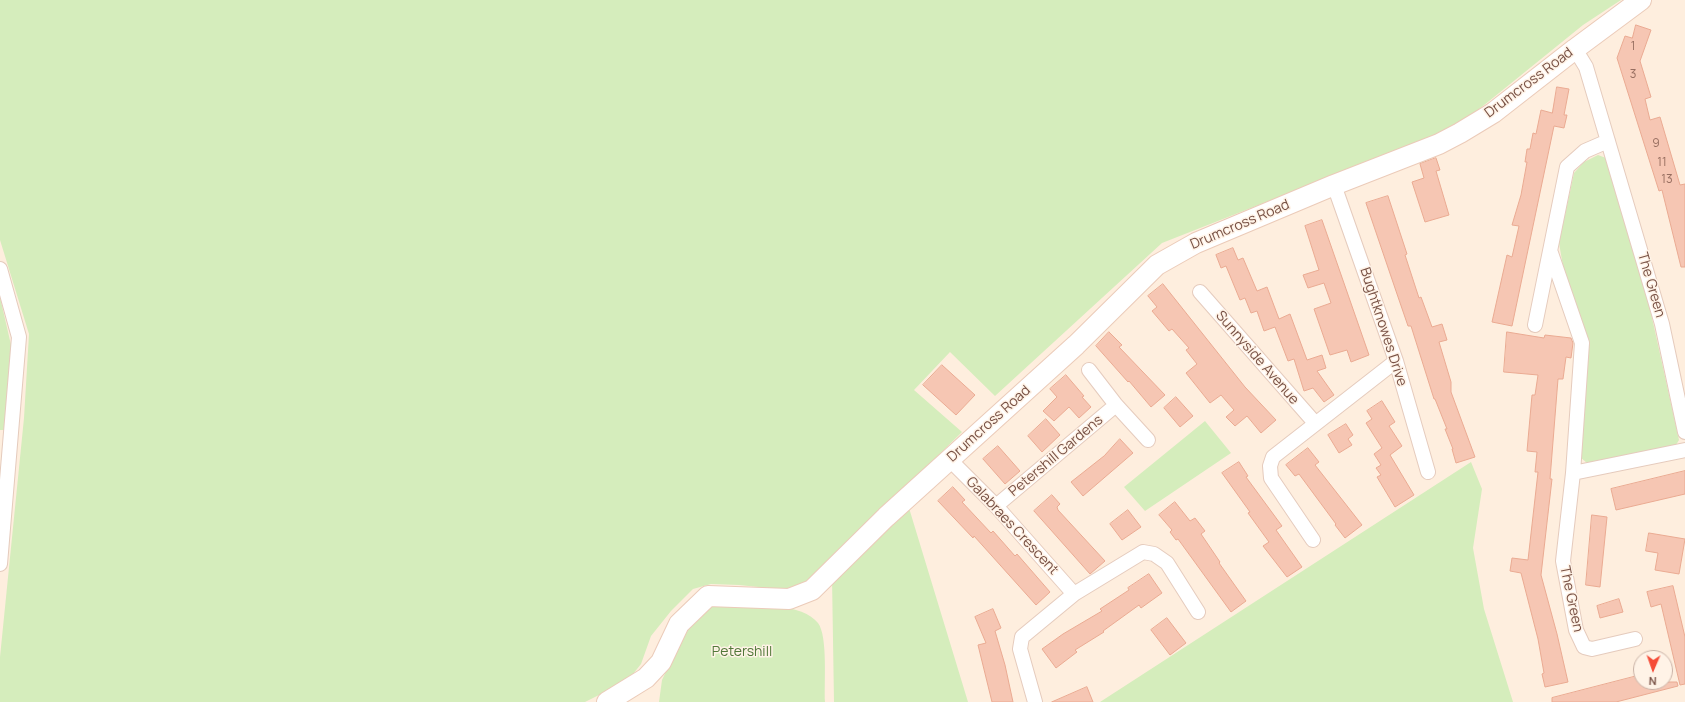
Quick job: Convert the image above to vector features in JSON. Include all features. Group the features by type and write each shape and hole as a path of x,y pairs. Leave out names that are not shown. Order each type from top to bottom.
{"street":[{"name":"Drumcross Road","path":"607,702 646,678 661,662 679,624 708,596 789,599 812,590 886,518 1076,345 1157,265 1196,243 1334,184 1439,144 1460,133 1493,113 1641,0"},
{"name":"The Green","path":"1575,49 1586,67 1662,324 1685,432"},
{"path":"1536,325 1567,167 1585,151 1608,140"},
{"name":"Bughtknowes Drive","path":"1334,184 1396,361 1428,472"},
{"name":"The Green","path":"1550,254 1582,343 1573,473 1563,561 1576,630 1584,647 1592,649 1636,639"},
{"path":"0,269 19,337 0,564"},
{"name":"Sunnyside Avenue","path":"1200,292 1314,424"},
{"path":"1313,540 1271,478 1270,466 1273,457 1396,361"},
{"name":"Petershill Gardens","path":"1089,370 1116,406 1148,440"},
{"name":"Petershill Gardens","path":"996,506 1116,406"},
{"path":"1573,473 1685,450"},
{"name":"Galabraes Crescent","path":"950,460 996,506 1074,594"},
{"path":"1034,702 1020,649 1022,637 1074,594 1143,552 1154,554 1167,563 1198,612"}],"green space":[{"path":"0,0 1621,0 1583,25 1457,127 1162,243 995,396 950,352 914,390 962,432 820,573 804,585 788,590 711,584 693,589 671,611 651,636 641,664 633,674 621,684 585,702 0,702 0,657 24,418 29,334 0,240"},
{"path":"1598,155 1606,158 1645,286 1679,440 1676,445 1587,463 1580,457 1589,344 1564,272 1559,243 1574,173 1584,162"},
{"path":"0,297 11,345 6,430 0,430"},
{"path":"1205,421 1231,453 1145,511 1124,487"},
{"path":"1471,462 1482,489 1473,548 1484,609 1513,702 1100,702"},
{"path":"909,508 968,702 834,702 832,578"},
{"name":"Petershill","path":"730,601 790,608 802,612 818,623 821,629 824,649 825,702 659,702 662,680 681,640 694,619 712,607"}],"building":[{"path":"1636,25 1651,30 1640,61 1651,97 1645,99 1650,120 1660,117 1680,185 1685,184 1685,267 1681,267 1662,190 1659,191 1617,58 1625,36 1632,38"},
{"path":"1557,87 1569,89 1564,115 1567,115 1564,128 1554,126 1512,326 1492,322 1507,255 1512,257 1519,226 1512,225 1521,195 1527,162 1525,162 1527,149 1530,149 1533,133 1536,134 1541,110 1552,113"},
{"path":"1436,158 1440,170 1436,171 1449,215 1425,222 1412,182 1424,178 1420,164"},
{"path":"1388,196 1407,254 1405,255 1419,298 1421,297 1432,327 1442,324 1447,340 1439,342 1451,382 1451,392 1475,457 1456,463 1453,449 1445,429 1447,429 1434,399 1411,326 1408,326 1366,203"},
{"path":"1322,220 1369,355 1351,362 1347,350 1330,355 1314,309 1331,303 1324,283 1308,288 1303,275 1319,270 1305,226"},
{"path":"1233,248 1238,260 1243,258 1257,291 1267,287 1279,319 1290,314 1307,360 1322,355 1326,368 1317,371 1334,395 1324,402 1313,388 1304,391 1294,359 1288,361 1275,327 1264,331 1257,311 1251,313 1245,298 1240,300 1226,266 1221,268 1216,255"},
{"path":"1163,284 1245,387 1276,420 1261,433 1247,416 1235,426 1226,417 1234,410 1221,395 1210,403 1186,373 1197,364 1186,350 1189,348 1172,329 1169,331 1152,311 1157,307 1148,296"},
{"path":"1109,332 1122,345 1119,347 1165,395 1151,407 1096,346"},
{"path":"1507,332 1544,338 1545,335 1571,338 1573,343 1571,358 1566,357 1563,379 1558,379 1550,479 1552,479 1541,575 1568,682 1545,687 1538,639 1521,573 1510,571 1512,558 1528,560 1538,472 1535,472 1537,452 1527,451 1532,395 1535,395 1538,375 1504,372"},
{"path":"942,365 975,395 956,415 923,385"},
{"path":"1066,375 1084,396 1082,397 1091,407 1079,418 1069,407 1054,421 1043,411 1057,397 1050,389"},
{"path":"1176,397 1193,416 1180,427 1164,408"},
{"path":"1382,401 1395,422 1389,426 1402,446 1390,455 1414,495 1395,507 1377,477 1381,475 1376,468 1381,465 1374,454 1382,448 1366,423 1372,419 1367,411"},
{"path":"1046,419 1060,435 1042,452 1028,436"},
{"path":"1346,424 1353,435 1348,439 1352,445 1339,453 1328,435"},
{"path":"1120,439 1133,453 1083,496 1071,482 1104,456"},
{"path":"998,446 1020,471 1005,484 983,459"},
{"path":"1308,448 1319,462 1315,465 1362,525 1345,538 1299,474 1295,476 1286,465"},
{"path":"1239,462 1248,476 1246,477 1282,526 1276,530 1302,567 1287,577 1263,546 1269,542 1222,473"},
{"path":"1685,471 1685,494 1616,510 1611,489"},
{"path":"953,487 965,500 962,502 991,533 993,531 1015,556 1017,554 1050,592 1036,605 974,536 973,538 938,501"},
{"path":"1052,495 1060,504 1057,507 1058,510 1105,561 1090,574 1034,511"},
{"path":"1175,502 1190,521 1195,518 1205,531 1201,534 1220,562 1219,563 1246,601 1231,612 1178,539 1176,540 1170,532 1172,530 1159,515"},
{"path":"1128,510 1141,527 1122,540 1110,524"},
{"path":"1592,515 1607,517 1600,587 1586,585"},
{"path":"1649,533 1685,539 1679,574 1655,570 1658,553 1646,551"},
{"path":"1149,574 1162,593 1141,608 1139,605 1103,631 1104,632 1075,650 1077,652 1056,668 1042,649 1063,634 1102,611 1100,609 1129,590 1128,588"},
{"path":"1673,586 1685,637 1685,684 1680,685 1661,604 1651,607 1647,592"},
{"path":"1619,599 1623,612 1600,618 1597,606"},
{"path":"993,609 1001,628 995,631 1005,665 1013,702 992,702 978,645 986,643 975,617"},
{"path":"1167,618 1186,643 1170,655 1151,630"},
{"path":"1633,677 1633,690 1662,690 1616,702 1552,702 1552,698"},
{"path":"1673,682 1677,682 1678,686 1673,687"},
{"path":"1087,687 1093,702 1052,702"}]}
